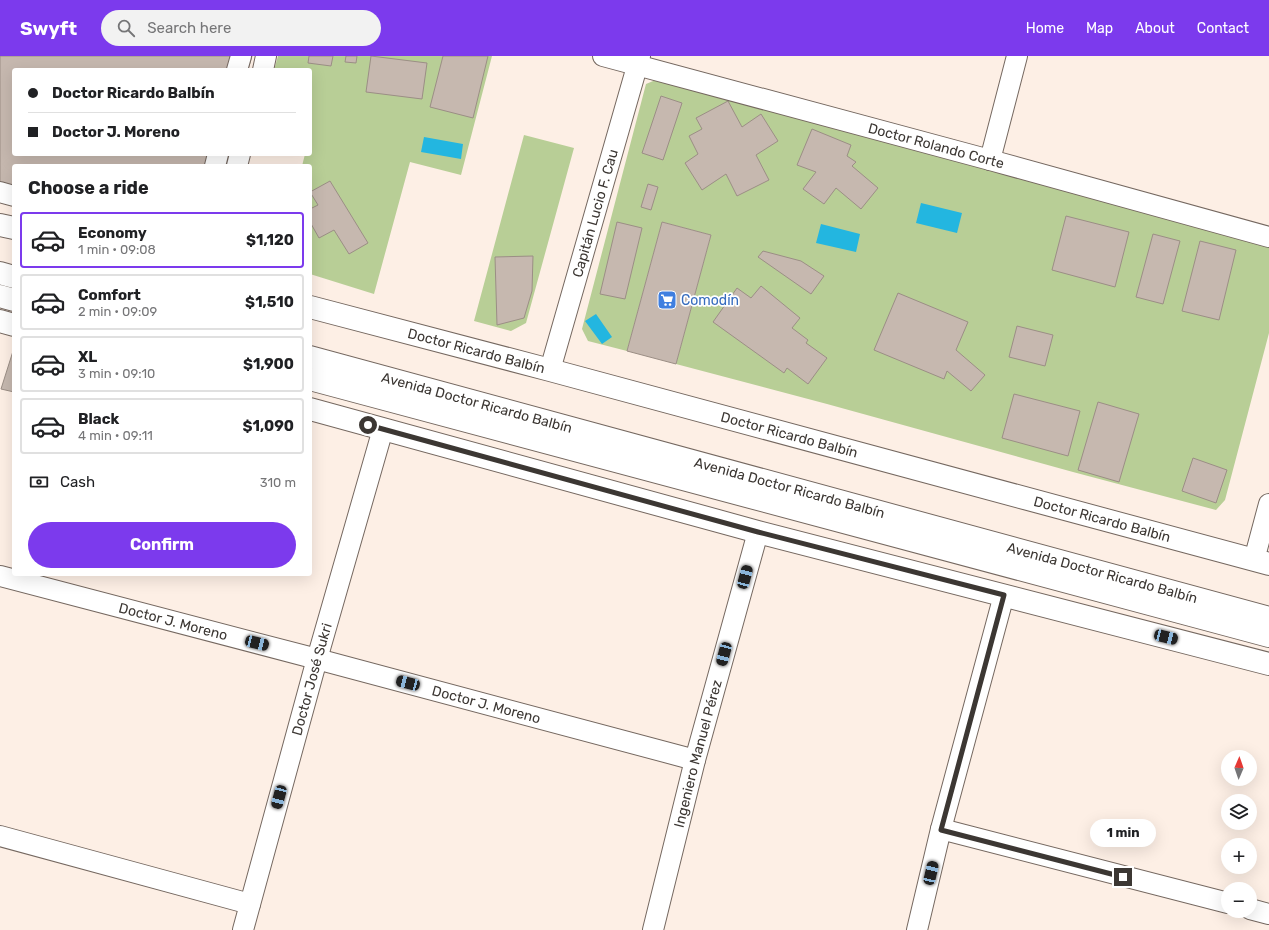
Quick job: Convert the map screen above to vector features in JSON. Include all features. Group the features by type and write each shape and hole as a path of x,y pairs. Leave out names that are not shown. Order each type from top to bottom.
{"main road":[{"path":"0,225 12,228"},
{"path":"0,273 12,276"},
{"path":"0,296 12,299"},
{"name":"Doctor Ricardo Balbín","path":"312,308 550,370 1262,562"},
{"name":"Avenida Doctor Ricardo Balbín","path":"312,358 1269,618"},
{"name":"Avenida Doctor Ricardo Balbín","path":"312,380 1269,636"},
{"path":"312,410 758,532 1269,664"}],"street":[{"path":"238,68 241,56"},
{"path":"263,68 266,56"},
{"name":"Doctor Rolando Corte","path":"603,56 638,61 1269,237"},
{"path":"990,160 1017,56"},
{"name":"Capitán Lucio F. Cau","path":"550,370 638,61"},
{"path":"0,192 12,195"},
{"name":"Doctor José Sukri","path":"243,930 382,429"},
{"path":"1262,562 1269,504"},
{"name":"Ingeniero Manuel Pérez","path":"653,930 695,760 758,532"},
{"name":"Doctor J. Moreno","path":"0,576 695,760"},
{"path":"917,930 941,830 1004,595"},
{"path":"941,830 1221,901"},
{"path":"0,836 250,904"},
{"path":"1257,911 1269,914"}],"green space":[{"path":"278,56 492,56 461,175 410,162 374,294 312,275 312,164 302,164 304,156 312,156 312,68 275,68"},
{"path":"658,79 1269,243 1269,333 1225,500 1216,510 676,364 711,235 662,222 627,351 588,341 582,329 646,84"},
{"path":"524,135 574,148 526,323 511,331 474,321"}],"water":[{"path":"424,137 463,144 461,159 421,152"},
{"path":"921,203 962,213 957,233 916,223"},
{"path":"821,224 860,234 856,252 816,243"},
{"path":"596,314 612,337 602,344 585,321"}],"building":[{"path":"0,56 252,56 249,68 12,68 12,156 225,156 223,164 12,164 12,201 0,198"},
{"path":"309,56 333,56 331,66 308,63"},
{"path":"346,56 357,56 356,63 345,62"},
{"path":"371,56 427,63 422,99 366,92"},
{"path":"443,56 488,56 473,118 430,107"},
{"path":"661,96 682,103 663,160 642,153"},
{"path":"728,101 742,127 761,114 778,141 756,155 769,180 737,196 726,174 702,190 685,163 698,154 689,136 702,129 696,118"},
{"path":"812,129 851,145 847,156 856,162 852,166 878,188 861,209 836,188 824,204 803,189 816,172 797,165"},
{"path":"330,181 368,243 349,254 334,230 319,238 312,226 312,208 318,205 312,195 312,191"},
{"path":"648,184 658,187 651,210 641,207"},
{"path":"1066,216 1129,232 1115,287 1052,270"},
{"path":"617,222 642,228 625,299 600,294"},
{"name":"Comodín","path":"662,222 711,235 676,364 627,351"},
{"path":"1153,234 1180,241 1163,304 1136,297"},
{"path":"1200,241 1236,250 1219,320 1182,311"},
{"path":"763,251 801,261 824,276 811,294 758,257"},
{"path":"533,256 532,291 524,318 497,325 495,257"},
{"path":"761,286 800,318 792,328 808,340 806,343 827,358 808,384 787,368 784,373 713,322 737,288 751,298"},
{"path":"898,293 968,322 956,350 985,375 971,391 947,371 944,379 874,350"},
{"path":"1017,326 1053,335 1045,366 1009,357"},
{"path":"12,354 12,392 1,389"},
{"path":"1014,394 1080,411 1068,456 1002,438"},
{"path":"1098,402 1139,414 1119,482 1078,470"},
{"path":"1193,458 1227,470 1216,503 1182,491"}],"place":[{"name":"Comodín","path":"667,300"}],"route":[{"path":"368,425 758,532 1004,595 941,830 1123,877"}]}
